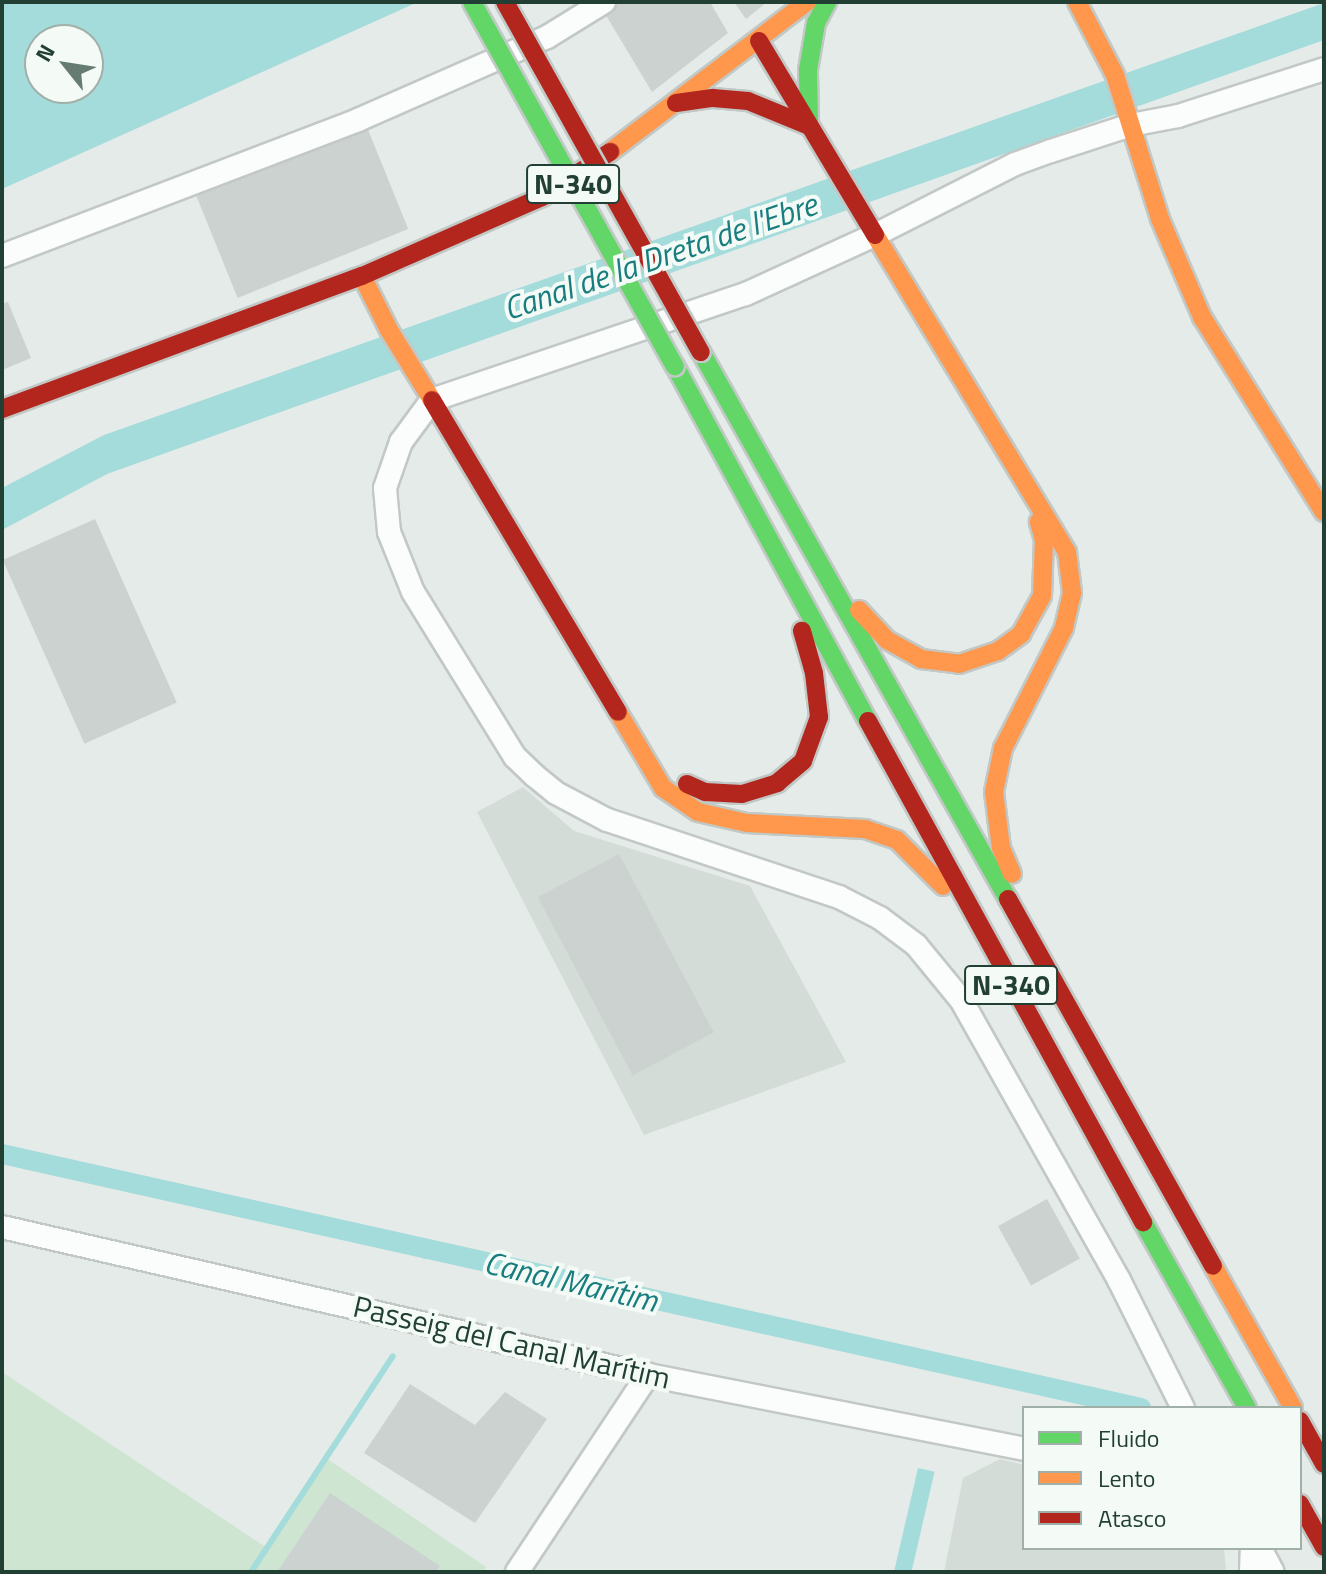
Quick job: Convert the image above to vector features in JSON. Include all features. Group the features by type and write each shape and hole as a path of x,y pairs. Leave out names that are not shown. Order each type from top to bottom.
{"main road":[{"name":"N-340","path":"472,2 781,559 985,938 1246,1406"},
{"name":"N-340","path":"505,2 1292,1406"},
{"path":"2,409 362,276 542,197 675,104 807,2"},
{"path":"809,126 808,70 816,23 827,2"},
{"path":"1077,2 1115,75 1160,219 1202,317 1324,512"},
{"path":"759,41 1067,552 1072,593 1064,628 1003,748 994,792 1001,848 1066,1002"},
{"path":"675,104 713,98 748,101 809,126"},
{"path":"362,276 389,330 663,788 698,812 747,823 865,829 897,840 928,868 985,938"},
{"path":"825,574 887,640 921,659 959,664 998,651 1021,634 1042,596 1044,540 1031,492"},
{"path":"637,743 673,778 705,792 742,794 777,783 803,761 819,717 814,673 781,559"},
{"path":"1302,1425 1324,1464"},
{"path":"1302,1508 1324,1547"}],"street":[{"path":"2,256 358,120 547,37 604,2"},
{"path":"1182,1406 1119,1280 962,1001 916,945 880,918 839,897 607,820 556,793 515,757 413,592 389,532 385,488 390,465 401,442 432,400 746,294 871,228 1015,164 1130,120 1191,112 1324,69"},
{"name":"Passeig del Canal Marítim","path":"2,1227 648,1375 1022,1449"},
{"path":"517,1572 648,1375"},
{"path":"1251,1572 1252,1550"},
{"path":"1261,1550 1273,1572"}],"shaded area":[{"path":"523,787 574,831 750,886 846,1062 644,1135 477,812"},
{"path":"1000,1459 1022,1464 1022,1550 1224,1550 1226,1572 944,1572 963,1478"}],"green space":[{"path":"2,1372 267,1548 326,1458 486,1567 483,1572 2,1572"}],"water":[{"path":"2,2 418,2 2,189"},
{"name":"Canal de la Dreta de l'Ebre","path":"1324,3 1324,40 107,474 2,530 2,488 104,435"},
{"path":"918,1468 935,1472 911,1572 894,1572"}],"building":[{"path":"620,2 710,2 728,33 652,92 604,12"},
{"path":"734,2 767,2 746,19"},
{"path":"367,127 408,229 238,298 196,196"},
{"path":"8,302 31,358 2,370 2,304"},
{"path":"95,519 177,703 84,744 3,560"},
{"path":"619,854 714,1032 633,1076 538,897"},
{"path":"1047,1199 1080,1258 1031,1286 998,1226"},
{"path":"410,1384 475,1425 505,1392 547,1419 475,1523 364,1453"},
{"path":"330,1493 440,1566 436,1572 277,1572"}],"waterway":[{"name":"Canal Marítim","path":"2,1154 1132,1406"},
{"name":"Canal Marítim","path":"425,1256 427,1248"},
{"path":"251,1572 393,1356"}],"traffic: fast":[{"path":"472,2 675,366"},
{"path":"809,124 808,70 816,23 827,2"},
{"path":"701,352 1008,899"},
{"path":"675,366 868,721"},
{"path":"1143,1222 1246,1406"}],"traffic: slow":[{"path":"610,152 807,2"},
{"path":"1077,2 1115,75 1160,219 1202,317 1324,512"},
{"path":"875,235 1067,552 1072,593 1064,628 1003,748 994,792 1001,848 1012,874"},
{"path":"362,276 389,330 432,400"},
{"path":"859,610 887,640 921,659 959,664 998,651 1021,634 1042,596 1044,540 1039,522"},
{"path":"618,712 663,788 698,812 747,823 865,829 897,840 943,886"},
{"path":"1213,1266 1292,1406"}],"traffic: jam":[{"path":"505,2 701,352"},
{"path":"759,41 875,235"},
{"path":"676,103 713,98 748,101 809,126"},
{"path":"2,409 362,276 542,197 610,152"},
{"path":"432,400 618,712"},
{"path":"687,784 705,792 742,794 777,783 803,761 819,717 814,673 802,631"},
{"path":"868,721 1143,1222"},
{"path":"1008,899 1213,1266"},
{"path":"1302,1425 1324,1464"},
{"path":"1302,1508 1324,1547"}]}
